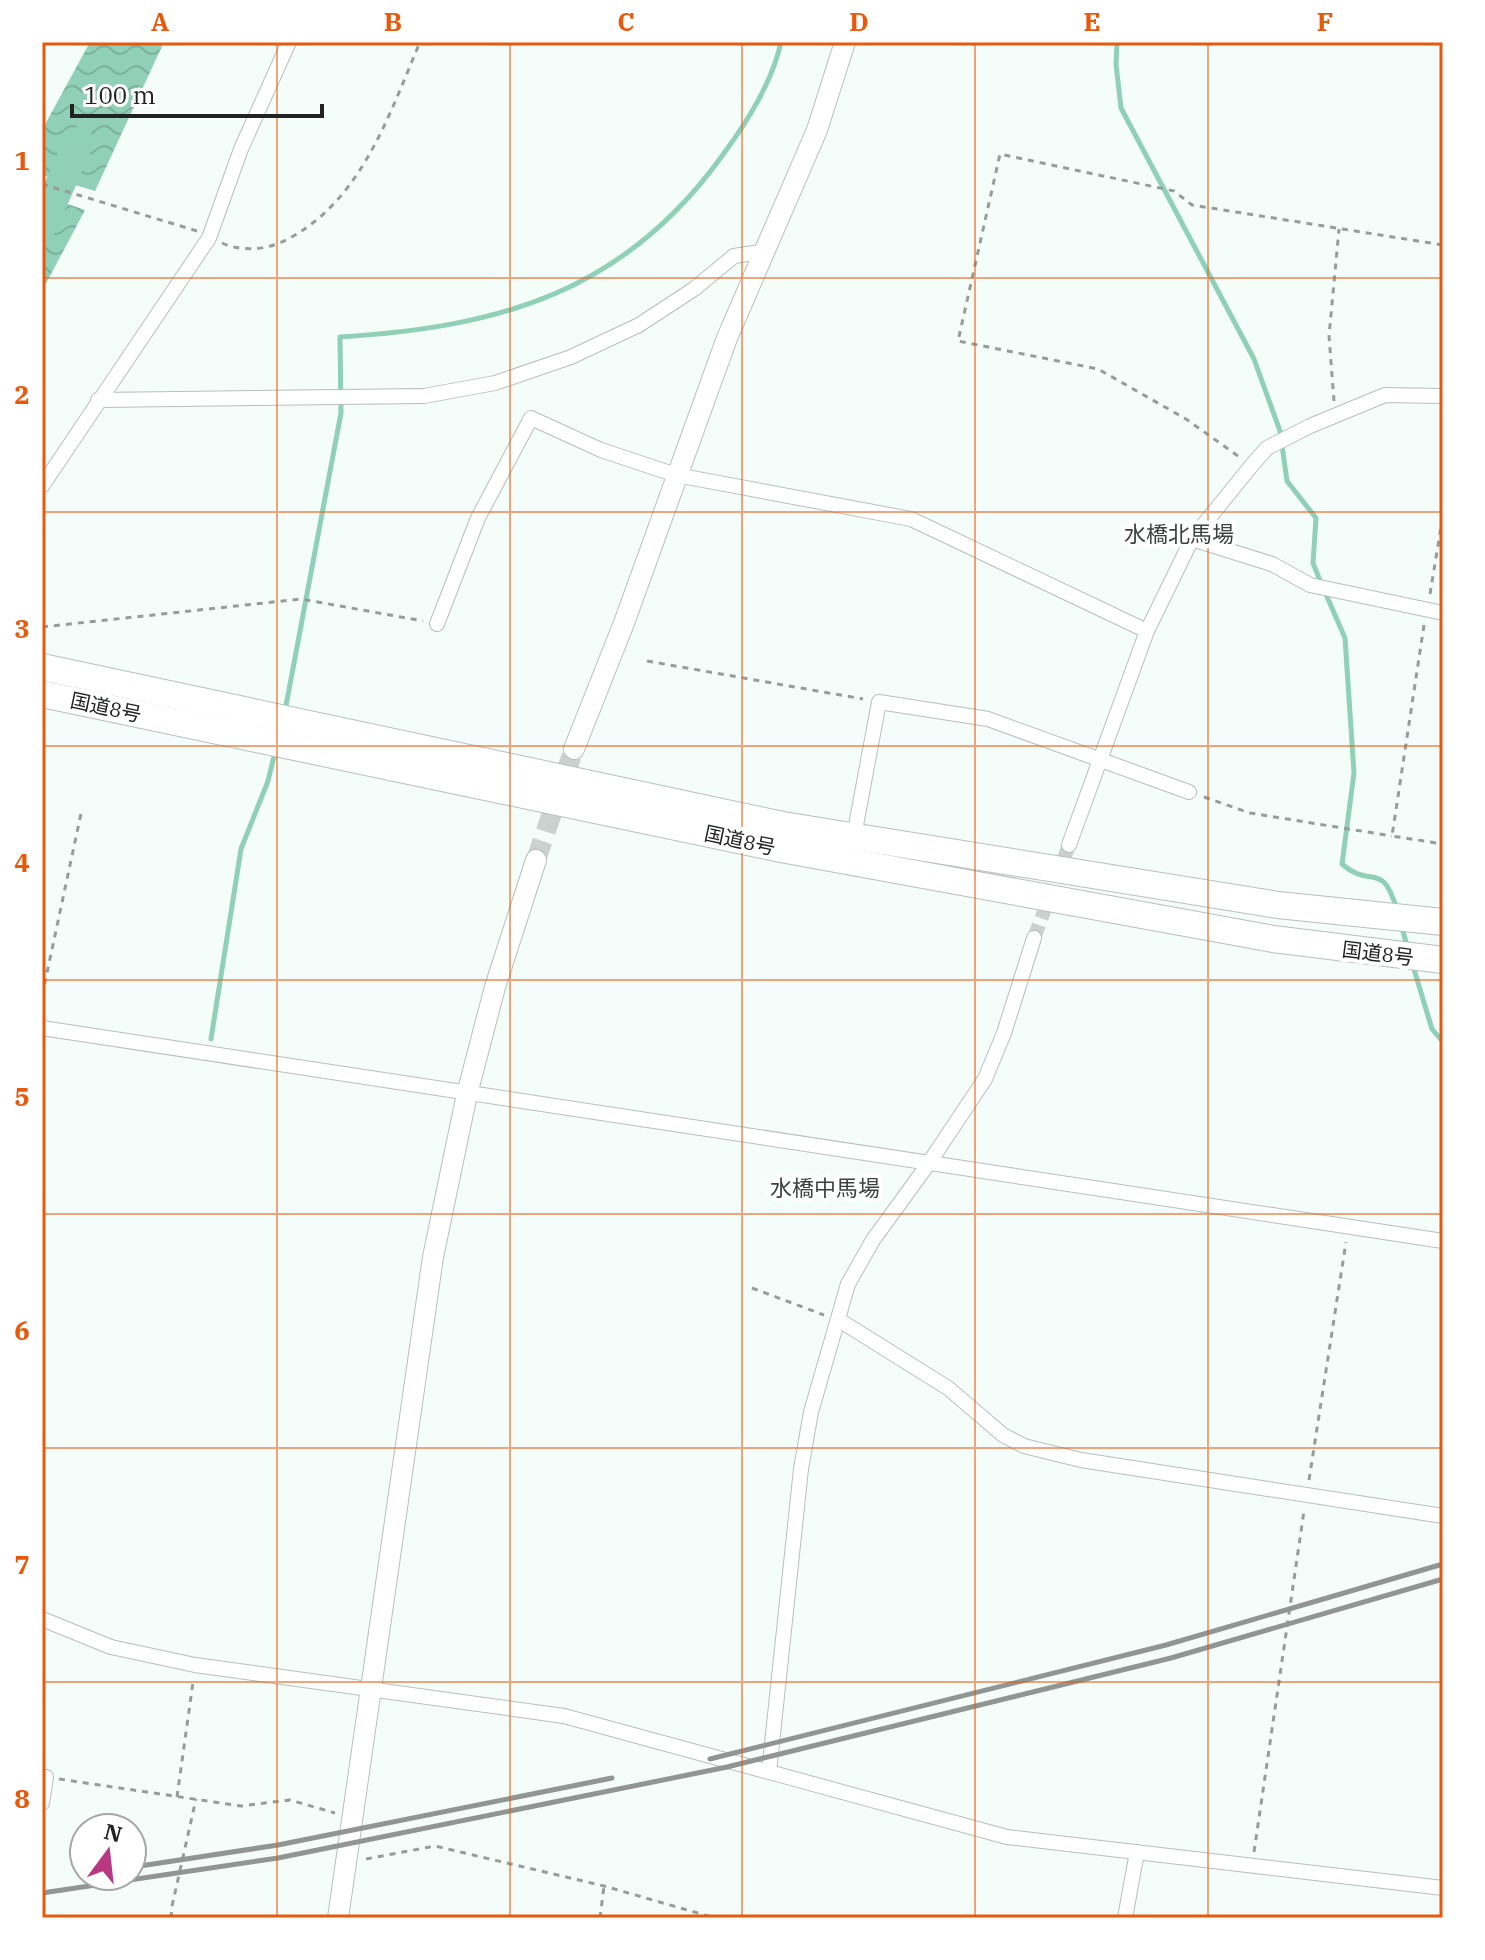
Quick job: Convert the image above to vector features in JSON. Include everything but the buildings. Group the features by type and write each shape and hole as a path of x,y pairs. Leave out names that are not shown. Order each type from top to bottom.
{"highway":[{"name":"国道8号","path":"42,667 783,825 1278,905 1443,922"},
{"name":"国道8号","path":"42,694 781,849 1273,939 1443,960"}],"street":[{"path":"42,486 209,238 241,149 289,42"},
{"path":"574,749 624,623 727,338 817,130 845,42"},
{"path":"98,400 424,396 495,383 571,357 639,325 694,289 734,256 766,251"},
{"path":"1069,845 1147,631 1192,539 1252,465 1267,448 1385,395 1443,396"},
{"path":"437,624 478,518 531,418 601,450 676,475 911,519 1147,631"},
{"path":"1192,539 1272,564 1310,585 1443,613"},
{"path":"854,836 879,702 988,719 1189,792"},
{"path":"338,1918 433,1257 467,1094 495,987 536,860"},
{"path":"769,1772 801,1469 811,1412 848,1284 873,1240 985,1079 1004,1033 1034,938"},
{"path":"42,1028 1443,1241"},
{"path":"839,1320 948,1388 1003,1435 1024,1446 1081,1460 1443,1516"},
{"path":"42,1619 111,1647 195,1665 564,1716 1007,1837 1443,1888"},
{"path":"42,1803 46,1777"},
{"path":"1125,1918 1137,1852"}],"path":[{"path":"209,238 235,249 273,247 302,232 337,203 375,143 420,42"},
{"path":"1252,465 1186,419 1098,369 958,341 1000,154 1174,191 1192,205 1443,245"},
{"path":"42,184 194,230"},
{"path":"1335,415 1329,336 1339,229"},
{"path":"1392,836 1443,515"},
{"path":"42,627 301,599 437,624"},
{"path":"647,661 879,702"},
{"path":"1189,792 1250,813 1443,844"},
{"path":"42,996 82,809"},
{"path":"1252,1866 1306,1494 1349,1227"},
{"path":"752,1288 839,1320"},
{"path":"177,1797 195,1665"},
{"path":"46,1777 241,1806 290,1800 335,1813 352,1823"},
{"path":"171,1918 196,1799"},
{"path":"346,1863 435,1846 604,1886 715,1918"},
{"path":"600,1918 604,1886"}],"water":[{"path":"90,42 164,42 95,191 42,175 42,130"},
{"path":"42,195 85,210 42,291"}],"waterway":[{"path":"285,711 341,413 340,337 454,324 506,311 555,294 601,270 644,240 684,202 722,156 758,102 781,42"},
{"path":"1117,42 1121,108 1254,359 1280,431 1287,481 1316,518 1313,563 1321,583"},
{"path":"42,225 79,142"},
{"path":"1325,592 1345,638 1354,773 1342,864 1361,875 1381,880 1392,894 1397,910"},
{"path":"211,1039 241,849 268,781 275,752"},
{"path":"1402,928 1408,949"},
{"path":"1413,966 1432,1029 1443,1042"}],"tunnel":[{"path":"536,860 574,749"},
{"path":"1034,938 1069,845"}],"railway":[{"path":"710,1759 1166,1645 1443,1564"},
{"path":"42,1893 278,1858 727,1767 1171,1658 1443,1579"},
{"path":"148,1865 278,1845 612,1778"}],"district":[{"name":"水橋北馬場","path":"1179,533"},
{"name":"水橋中馬場","path":"825,1187"}]}
